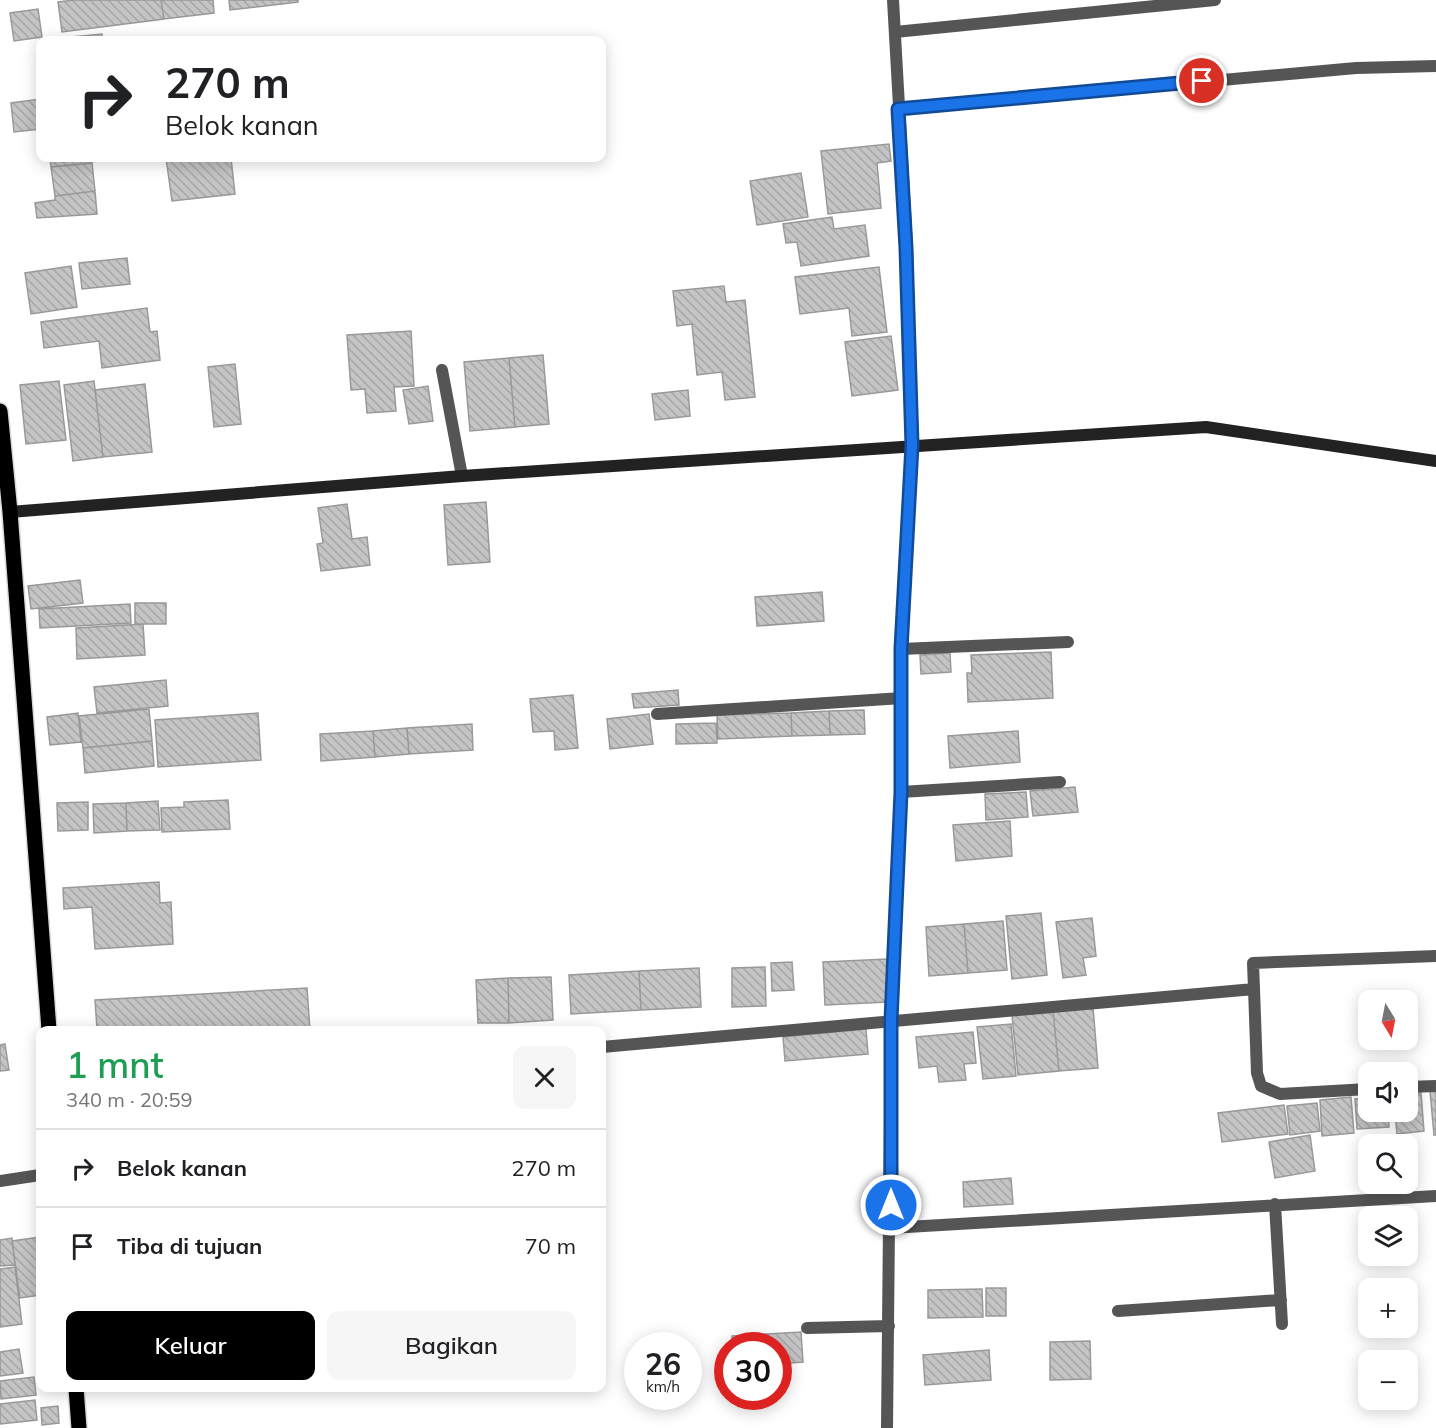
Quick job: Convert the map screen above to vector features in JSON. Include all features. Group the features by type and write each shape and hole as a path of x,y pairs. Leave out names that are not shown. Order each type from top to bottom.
{"main road":[{"path":"0,411 10,512 6,531 49,1026"},
{"path":"76,1392 79,1428"}],"street":[{"path":"887,1428 891,1020 901,792 901,649 912,445 906,248 893,0"},
{"path":"895,32 1215,0"},
{"path":"898,109 1345,69 1436,66"},
{"path":"442,370 462,476"},
{"path":"10,512 462,476 1206,427 1436,461"},
{"path":"901,649 1068,642"},
{"path":"657,714 902,698"},
{"path":"901,792 1060,782"},
{"path":"1358,1090 1280,1094 1261,1086 1257,1072 1253,963 1436,956"},
{"path":"606,1047 1254,989"},
{"path":"1418,1087 1436,1086"},
{"path":"0,1180 36,1176"},
{"path":"890,1228 1436,1196"},
{"path":"1275,1204 1282,1324"},
{"path":"1119,1311 1281,1300"},
{"path":"807,1328 889,1326"}],"building":[{"path":"161,0 164,19 62,32 58,2"},
{"path":"161,0 213,0 214,13 164,19"},
{"path":"229,0 298,0 298,2 230,10"},
{"path":"38,9 42,36 14,41 10,13"},
{"path":"36,100 36,129 14,132 11,103"},
{"path":"889,144 891,161 877,163 881,208 828,214 821,151"},
{"path":"50,162 92,163 51,167"},
{"path":"167,162 231,162 235,194 172,201"},
{"path":"92,163 95,191 55,196 51,167"},
{"path":"801,173 808,217 757,225 750,181"},
{"path":"95,191 97,214 37,218 35,203 55,200 55,196"},
{"path":"832,217 834,229 865,225 869,256 801,266 797,242 786,243 783,224"},
{"path":"127,258 130,284 82,289 79,263"},
{"path":"71,266 77,307 31,314 25,273"},
{"path":"879,267 887,332 852,336 849,308 800,314 795,277"},
{"path":"724,286 726,302 745,300 755,397 725,400 722,372 697,375 692,324 677,326 673,291"},
{"path":"147,308 150,332 157,331 160,360 102,368 99,341 44,348 41,322"},
{"path":"411,331 414,386 394,387 396,411 367,413 365,389 351,390 347,335"},
{"path":"891,336 898,390 852,396 845,342"},
{"path":"543,355 549,424 515,427 509,358"},
{"path":"509,358 515,427 470,431 464,362"},
{"path":"235,364 241,424 214,427 208,367"},
{"path":"59,381 66,440 26,444 20,385"},
{"path":"94,381 103,457 73,461 64,385"},
{"path":"145,384 152,452 103,457 95,390"},
{"path":"428,386 433,421 409,424 403,390"},
{"path":"688,390 690,416 655,420 652,394"},
{"path":"486,502 490,562 448,565 444,505"},
{"path":"347,504 352,539 367,537 370,565 321,571 317,544 323,543 318,508"},
{"path":"80,580 83,603 31,609 28,586"},
{"path":"822,592 824,621 757,626 755,597"},
{"path":"135,603 166,603 166,624 135,624"},
{"path":"130,604 131,623 40,628 39,609"},
{"path":"143,624 145,655 77,659 76,628"},
{"path":"1051,652 1053,698 968,702 967,673 972,673 971,655"},
{"path":"950,653 951,672 921,674 920,655"},
{"path":"166,680 168,706 97,713 94,687"},
{"path":"678,690 679,705 634,708 632,694"},
{"path":"573,695 578,748 555,750 554,731 533,732 530,699"},
{"path":"149,709 152,741 83,748 79,716"},
{"path":"864,710 865,734 830,735 829,711"},
{"path":"829,711 830,735 792,736 791,713"},
{"path":"78,713 81,742 50,745 47,717"},
{"path":"258,713 261,760 158,767 155,720"},
{"path":"791,713 792,736 718,739 717,715"},
{"path":"649,714 653,744 610,749 607,719"},
{"path":"716,723 717,743 676,744 676,724"},
{"path":"472,724 473,750 409,754 407,728"},
{"path":"407,728 409,754 375,757 373,731"},
{"path":"373,731 375,757 321,761 320,734"},
{"path":"1018,731 1020,762 950,768 948,736"},
{"path":"152,741 154,766 85,773 83,748"},
{"path":"1075,787 1078,812 1033,816 1030,791"},
{"path":"1026,792 1028,817 986,820 985,794"},
{"path":"228,800 230,829 162,832 161,808 184,807 184,802"},
{"path":"158,801 160,830 127,831 126,803"},
{"path":"88,802 88,830 58,831 57,803"},
{"path":"126,803 127,831 94,833 93,804"},
{"path":"1010,821 1012,856 956,861 953,825"},
{"path":"159,882 160,903 171,902 173,944 95,949 92,907 64,909 63,888"},
{"path":"1041,913 1047,975 1012,979 1006,916"},
{"path":"1092,918 1096,956 1083,958 1086,975 1063,978 1056,922"},
{"path":"1003,921 1007,970 968,973 964,924"},
{"path":"964,924 968,973 929,976 926,927"},
{"path":"887,959 888,1002 825,1005 823,962"},
{"path":"792,962 794,990 772,991 771,963"},
{"path":"765,967 766,1006 732,1007 732,968"},
{"path":"699,968 701,1007 641,1010 639,971"},
{"path":"639,971 641,1010 571,1014 569,975"},
{"path":"551,977 553,1020 509,1023 508,978"},
{"path":"508,978 509,1023 478,1023 476,980"},
{"path":"307,988 310,1026 97,1026 95,1000"},
{"path":"1093,1007 1098,1068 1059,1071 1053,1011"},
{"path":"1053,1011 1059,1071 1018,1075 1012,1015"},
{"path":"1011,1024 1016,1076 983,1079 977,1027"},
{"path":"866,1029 868,1054 785,1061 783,1037"},
{"path":"973,1032 976,1063 964,1064 966,1080 939,1082 937,1066 919,1068 916,1037"},
{"path":"5,1044 9,1070 0,1071 0,1045"},
{"path":"1430,1091 1436,1091 1436,1135 1434,1135"},
{"path":"1418,1093 1421,1093 1424,1131 1397,1134 1396,1122 1418,1122"},
{"path":"1351,1097 1354,1133 1322,1136 1320,1100"},
{"path":"1355,1099 1358,1099 1358,1122 1389,1122 1389,1127 1357,1129"},
{"path":"1317,1103 1320,1131 1290,1135 1287,1106"},
{"path":"1284,1105 1288,1134 1222,1142 1218,1113"},
{"path":"1310,1135 1315,1171 1275,1178 1269,1142"},
{"path":"1011,1178 1013,1204 964,1207 963,1182"},
{"path":"12,1238 15,1265 0,1266 0,1240"},
{"path":"36,1238 36,1296 20,1298 12,1241"},
{"path":"15,1267 22,1324 0,1327 0,1269"},
{"path":"986,1288 1006,1288 1006,1316 986,1316"},
{"path":"982,1289 983,1317 928,1318 928,1290"},
{"path":"801,1332 803,1362 792,1363 792,1333"},
{"path":"1090,1341 1091,1379 1050,1380 1050,1342"},
{"path":"19,1349 23,1373 0,1376 0,1352"},
{"path":"989,1350 991,1380 925,1385 923,1355"},
{"path":"34,1377 36,1395 1,1399 0,1381"},
{"path":"35,1400 37,1420 0,1424 0,1404"},
{"path":"58,1406 59,1423 42,1425 41,1408"}],"route":[{"path":"891,1205 891,1020 901,792 901,649 912,445 906,248 898,109 1202,81"}]}
